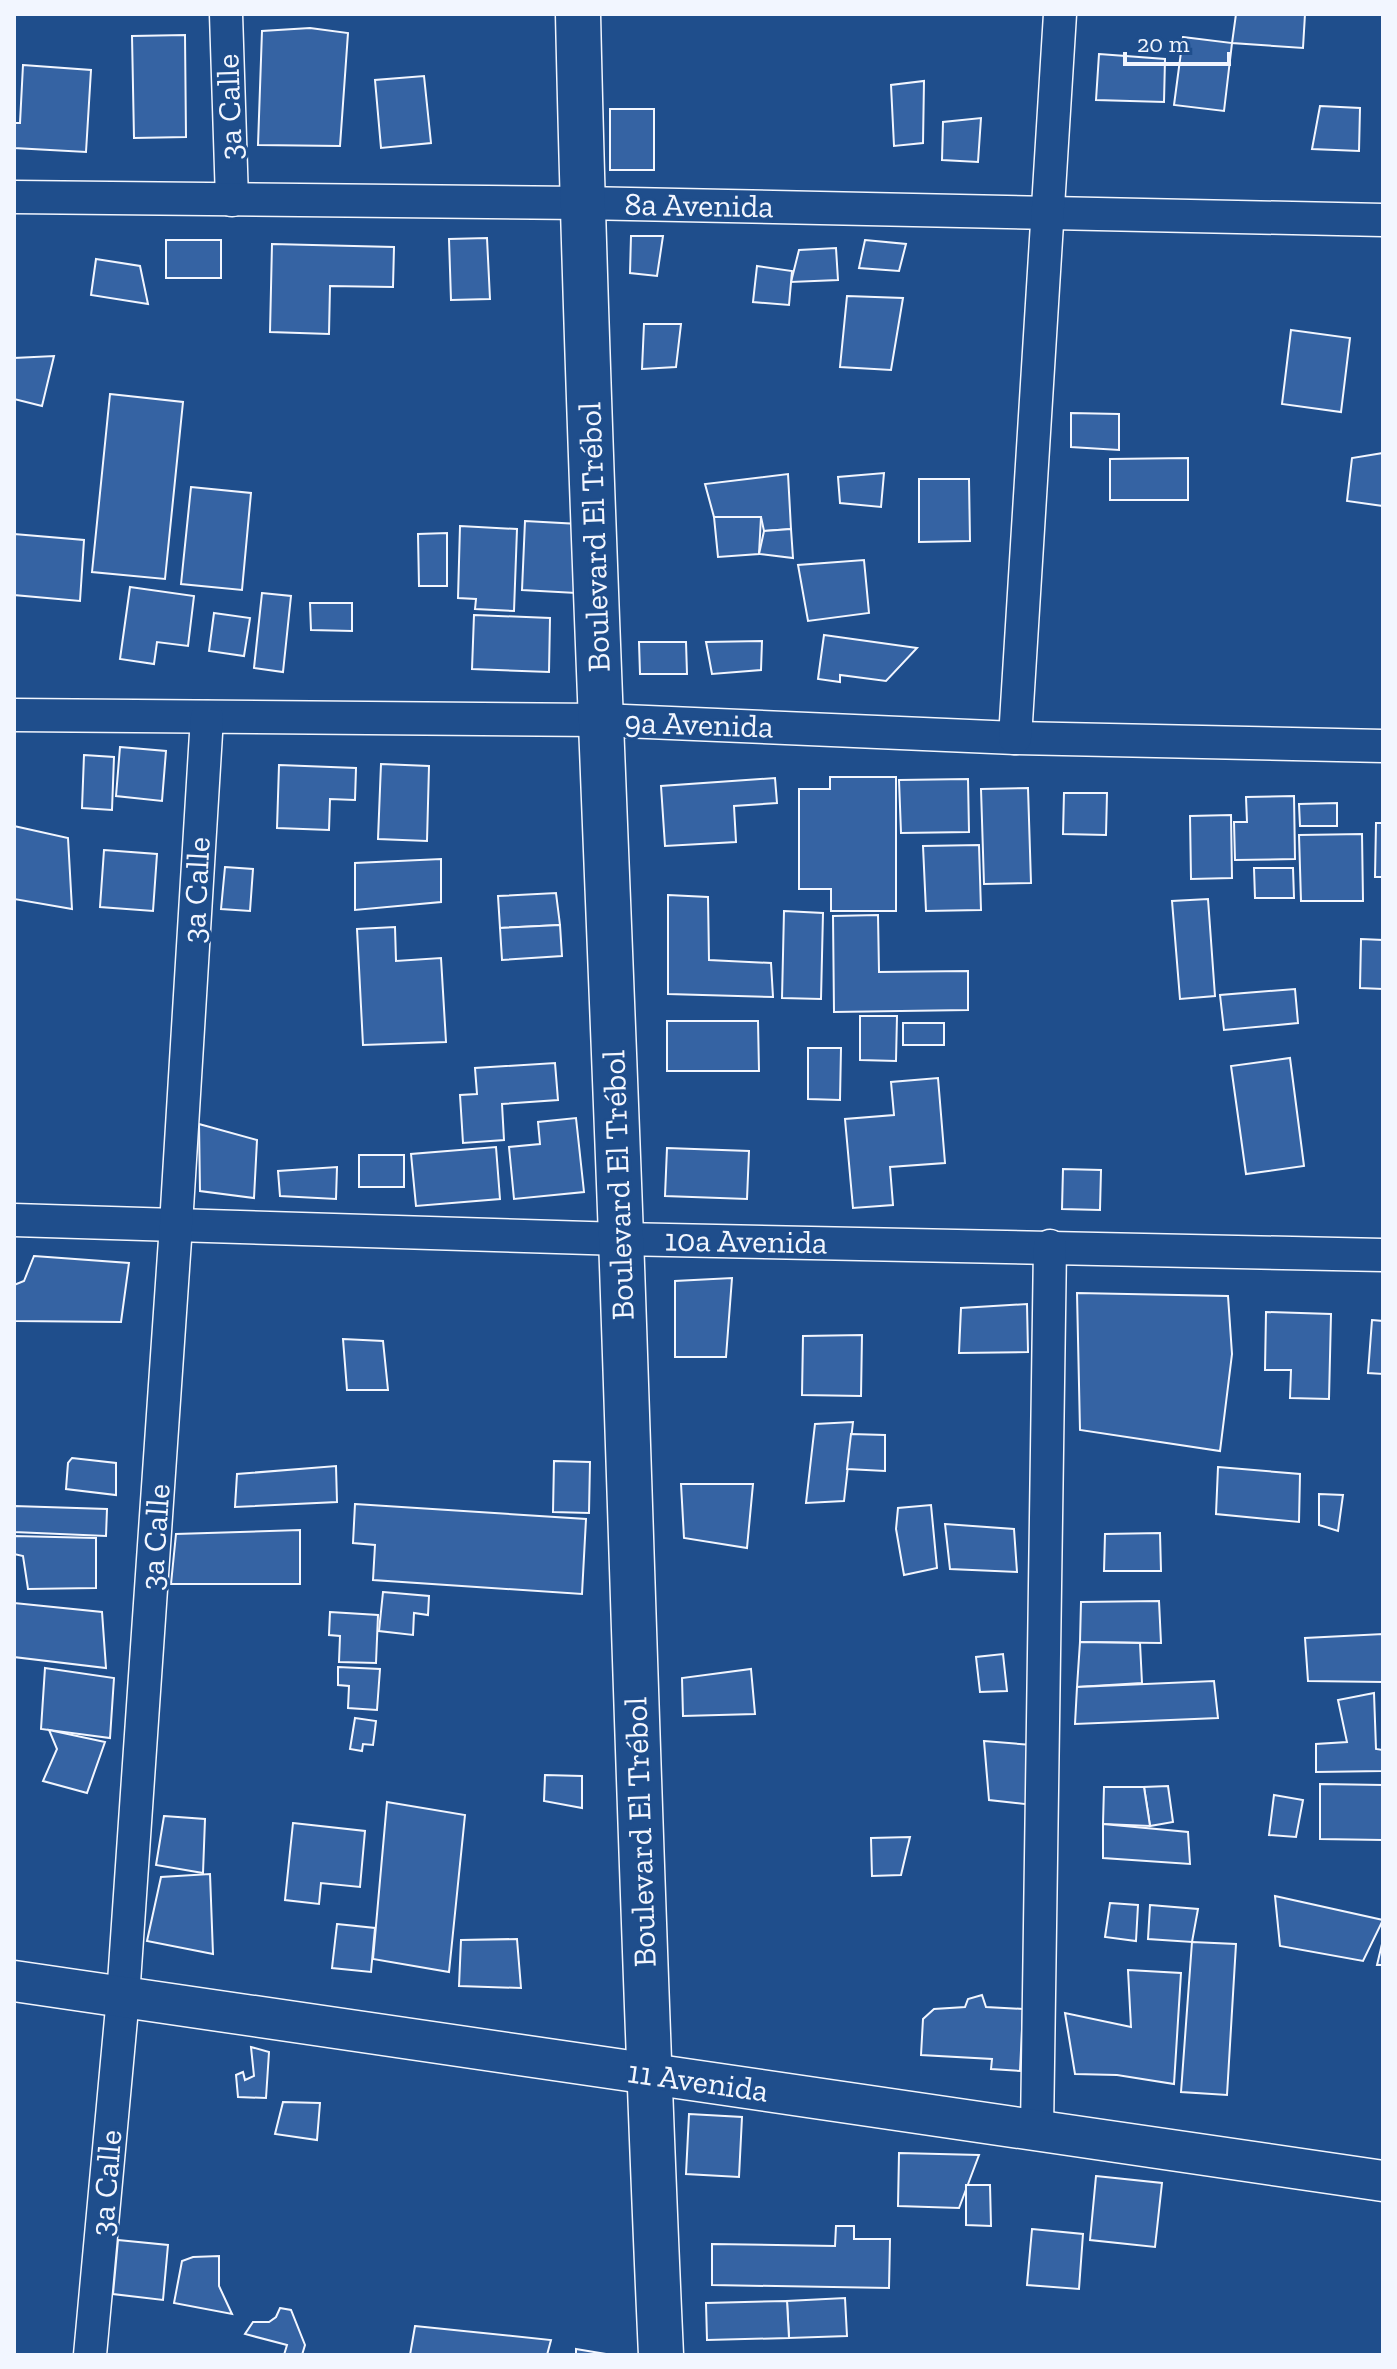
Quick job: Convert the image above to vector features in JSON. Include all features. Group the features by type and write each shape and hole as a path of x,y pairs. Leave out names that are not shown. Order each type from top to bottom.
{"main road":[{"name":"Boulevard El Trébol","path":"578,14 582,203 621,1239 648,2073 661,2355"}],"street":[{"name":"3a Calle","path":"226,14 232,200"},
{"path":"1015,738 1060,14"},
{"name":"8a Avenida","path":"14,197 582,203 1383,220"},
{"name":"9a Avenida","path":"14,715 601,720 1015,738 1383,746"},
{"name":"3a Calle","path":"90,2355 123,1997 207,717"},
{"name":"10a Avenida","path":"14,1220 621,1239 1383,1255"},
{"path":"1037,2130 1050,1246"},
{"name":"11 Avenida","path":"14,1981 1383,2181"}],"building":[{"path":"1236,14 1305,14 1303,48 1232,43"},
{"path":"310,28 348,33 340,146 258,145 262,31"},
{"path":"185,35 186,137 134,138 132,36"},
{"path":"1183,37 1232,43 1224,111 1174,105"},
{"path":"1099,54 1165,59 1164,102 1096,100"},
{"path":"23,65 91,70 86,152 14,148 14,123 20,123"},
{"path":"424,76 431,143 381,148 375,80"},
{"path":"924,81 923,143 894,146 891,85"},
{"path":"1320,106 1360,108 1359,151 1312,149"},
{"path":"610,109 654,109 654,170 610,170"},
{"path":"981,118 978,162 942,160 943,122"},
{"path":"631,236 663,236 657,276 630,273"},
{"path":"487,238 490,299 451,300 449,239"},
{"path":"166,240 221,240 221,278 166,278"},
{"path":"865,240 906,244 899,271 859,268"},
{"path":"272,244 394,247 393,287 330,286 329,334 270,332"},
{"path":"836,248 838,280 791,282 799,250"},
{"path":"96,259 140,266 148,304 91,295"},
{"path":"757,266 792,271 789,305 753,302"},
{"path":"847,296 903,298 891,370 840,367"},
{"path":"644,324 681,324 676,367 642,369"},
{"path":"1291,330 1350,338 1341,412 1282,404"},
{"path":"54,356 42,406 14,399 14,358"},
{"path":"110,394 183,402 165,579 92,572"},
{"path":"1071,413 1119,414 1119,450 1071,447"},
{"path":"1383,453 1383,506 1347,501 1352,458"},
{"path":"1188,458 1188,500 1110,500 1110,459"},
{"path":"884,473 881,507 840,503 838,477"},
{"path":"788,474 791,529 764,531 761,517 714,517 705,484"},
{"path":"919,479 969,479 970,541 919,542"},
{"path":"191,487 251,493 242,590 181,584"},
{"path":"714,517 761,517 759,554 718,557"},
{"path":"525,521 579,524 576,593 522,590"},
{"path":"460,526 517,529 514,611 475,609 476,599 458,598"},
{"path":"791,529 793,558 759,554 764,531"},
{"path":"447,533 447,586 419,586 418,534"},
{"path":"14,534 84,540 80,601 14,595"},
{"path":"864,560 869,613 808,621 798,565"},
{"path":"130,587 194,596 188,646 157,642 154,664 120,659"},
{"path":"262,593 291,596 283,672 254,668"},
{"path":"310,603 352,603 352,631 311,630"},
{"path":"214,613 250,618 244,656 209,651"},
{"path":"474,615 550,618 549,672 472,669"},
{"path":"824,635 917,648 886,681 840,675 840,682 818,679"},
{"path":"762,641 761,670 712,674 706,642"},
{"path":"639,642 686,642 687,674 640,674"},
{"path":"120,747 166,751 162,801 116,796"},
{"path":"84,755 114,757 112,810 82,808"},
{"path":"381,764 429,766 427,841 378,839"},
{"path":"279,765 356,768 355,800 330,799 329,830 277,828"},
{"path":"830,777 896,777 896,911 831,911 831,889 799,889 799,789 830,789"},
{"path":"775,778 777,803 734,806 736,842 665,846 661,786"},
{"path":"968,779 969,832 901,833 899,780"},
{"path":"1028,788 1031,883 984,884 981,789"},
{"path":"1064,793 1107,793 1106,835 1063,834"},
{"path":"1294,796 1295,859 1235,860 1234,822 1247,822 1246,797"},
{"path":"1337,803 1337,826 1300,826 1299,804"},
{"path":"1231,815 1232,878 1191,879 1190,816"},
{"path":"1376,823 1383,823 1383,877 1375,877"},
{"path":"14,826 68,838 72,909 14,899"},
{"path":"1362,834 1363,901 1301,901 1299,835"},
{"path":"979,845 981,910 926,911 923,846"},
{"path":"104,850 157,854 153,911 100,907"},
{"path":"441,859 441,902 355,910 355,863"},
{"path":"225,867 253,869 250,911 221,909"},
{"path":"1254,868 1293,868 1294,898 1255,898"},
{"path":"556,893 560,925 500,928 498,896"},
{"path":"668,895 708,897 709,960 771,963 773,997 668,994"},
{"path":"1208,899 1215,996 1180,999 1172,901"},
{"path":"784,911 823,913 821,999 782,998"},
{"path":"878,915 879,972 968,971 968,1010 834,1012 833,916"},
{"path":"560,925 562,956 502,960 500,928"},
{"path":"395,927 396,961 441,958 446,1042 363,1045 357,929"},
{"path":"1361,939 1383,940 1383,989 1360,988"},
{"path":"1295,989 1298,1023 1224,1030 1220,995"},
{"path":"860,1016 897,1016 896,1061 860,1060"},
{"path":"667,1021 758,1021 759,1071 667,1071"},
{"path":"903,1023 944,1023 944,1045 903,1045"},
{"path":"808,1048 841,1048 840,1100 808,1099"},
{"path":"1290,1058 1304,1166 1246,1174 1231,1066"},
{"path":"555,1063 558,1100 502,1104 504,1140 463,1143 460,1095 477,1094 475,1068"},
{"path":"938,1078 945,1163 890,1167 893,1205 853,1208 845,1119 894,1115 891,1082"},
{"path":"576,1118 584,1192 514,1199 509,1147 540,1144 538,1122"},
{"path":"199,1124 257,1140 254,1198 200,1191"},
{"path":"496,1147 500,1199 416,1206 411,1154"},
{"path":"667,1148 749,1151 747,1199 665,1196"},
{"path":"359,1155 404,1155 404,1187 359,1187"},
{"path":"337,1167 336,1199 280,1196 278,1171"},
{"path":"1063,1169 1101,1170 1100,1210 1062,1209"},
{"path":"34,1256 129,1263 121,1322 15,1321 14,1285 24,1281"},
{"path":"732,1278 726,1357 675,1357 675,1281"},
{"path":"1077,1293 1228,1296 1232,1354 1220,1451 1080,1430"},
{"path":"1027,1304 1028,1352 959,1353 961,1308"},
{"path":"1266,1312 1331,1314 1329,1399 1290,1398 1291,1370 1265,1370"},
{"path":"1372,1320 1383,1321 1383,1374 1368,1373"},
{"path":"862,1335 861,1396 802,1395 803,1336"},
{"path":"343,1339 383,1341 388,1390 347,1390"},
{"path":"853,1422 844,1501 806,1503 815,1424"},
{"path":"851,1434 885,1435 885,1471 847,1469"},
{"path":"72,1458 116,1463 116,1495 66,1489 68,1463"},
{"path":"554,1461 590,1462 589,1513 553,1512"},
{"path":"336,1466 337,1502 235,1507 237,1474"},
{"path":"1218,1467 1300,1474 1299,1522 1216,1514"},
{"path":"681,1484 753,1484 747,1548 684,1538"},
{"path":"1319,1494 1343,1495 1338,1531 1319,1525"},
{"path":"355,1504 586,1519 582,1594 373,1580 375,1545 353,1543"},
{"path":"931,1505 937,1568 904,1575 896,1529 898,1508"},
{"path":"14,1506 107,1509 106,1536 14,1532"},
{"path":"945,1524 1014,1529 1017,1572 950,1569"},
{"path":"300,1530 300,1584 171,1584 176,1534"},
{"path":"1160,1533 1161,1571 1104,1571 1105,1534"},
{"path":"14,1536 96,1538 96,1588 28,1589 23,1556 14,1554"},
{"path":"383,1592 429,1596 428,1615 414,1613 413,1635 379,1631"},
{"path":"1159,1601 1161,1643 1080,1642 1081,1602"},
{"path":"14,1603 102,1612 106,1668 14,1657"},
{"path":"330,1612 378,1615 376,1663 339,1662 340,1636 329,1635"},
{"path":"1383,1634 1383,1682 1308,1681 1305,1638"},
{"path":"1080,1642 1140,1643 1142,1683 1077,1687"},
{"path":"1003,1654 1007,1691 980,1692 976,1657"},
{"path":"338,1667 380,1669 377,1710 348,1708 349,1686 338,1685"},
{"path":"45,1668 114,1678 110,1738 41,1729"},
{"path":"751,1669 755,1714 683,1716 682,1678"},
{"path":"1214,1681 1218,1718 1075,1724 1077,1687"},
{"path":"1374,1693 1376,1749 1383,1750 1383,1771 1316,1772 1316,1744 1347,1742 1338,1700"},
{"path":"355,1718 376,1721 373,1745 363,1744 362,1751 350,1749"},
{"path":"49,1730 105,1742 87,1793 43,1781 57,1749"},
{"path":"984,1741 1032,1745 1033,1805 989,1800"},
{"path":"545,1775 582,1776 582,1808 544,1801"},
{"path":"1320,1784 1383,1785 1383,1840 1320,1839"},
{"path":"1168,1786 1173,1822 1150,1826 1144,1787"},
{"path":"1104,1787 1144,1787 1150,1826 1103,1824"},
{"path":"1274,1795 1303,1800 1296,1837 1269,1835"},
{"path":"387,1802 465,1815 449,1972 373,1959"},
{"path":"164,1816 205,1819 203,1873 156,1865"},
{"path":"293,1823 365,1831 360,1887 321,1883 319,1904 285,1900"},
{"path":"1103,1824 1188,1832 1190,1864 1103,1858"},
{"path":"910,1837 901,1875 872,1876 871,1838"},
{"path":"210,1874 213,1954 147,1941 161,1877"},
{"path":"1275,1896 1383,1920 1363,1961 1280,1946"},
{"path":"1110,1903 1138,1905 1136,1941 1105,1937"},
{"path":"1150,1905 1198,1909 1192,1942 1148,1939"},
{"path":"337,1924 375,1928 371,1972 332,1968"},
{"path":"517,1939 521,1988 459,1986 461,1940"},
{"path":"1192,1942 1236,1944 1227,2095 1181,2092"},
{"path":"1382,1944 1383,1965 1377,1965"},
{"path":"1128,1970 1181,1973 1174,2084 1117,2075 1075,2074 1065,2013 1131,2027"},
{"path":"982,1995 986,2007 1023,2009 1020,2071 991,2069 992,2059 921,2055 923,2019 934,2009 965,2007 968,1999"},
{"path":"251,2047 269,2052 266,2098 238,2097 236,2075 243,2072 245,2080 254,2076"},
{"path":"283,2102 320,2103 317,2140 275,2134"},
{"path":"689,2114 742,2117 739,2177 686,2174"},
{"path":"899,2153 979,2155 959,2208 898,2206"},
{"path":"1096,2176 1162,2183 1155,2247 1090,2240"},
{"path":"966,2185 990,2185 991,2226 966,2225"},
{"path":"836,2226 854,2226 854,2239 890,2239 889,2288 712,2285 712,2244 835,2246"},
{"path":"1032,2229 1083,2234 1079,2289 1027,2285"},
{"path":"118,2240 168,2245 163,2300 113,2294"},
{"path":"219,2256 219,2286 232,2314 174,2303 182,2261 193,2257"},
{"path":"845,2298 847,2336 789,2338 787,2301"},
{"path":"787,2301 789,2338 707,2340 706,2303"},
{"path":"280,2308 291,2310 305,2345 302,2355 284,2355 287,2345 245,2334 253,2322 269,2322 276,2317"},
{"path":"415,2326 551,2340 547,2355 410,2355"},
{"path":"576,2349 612,2355 576,2355"}]}
